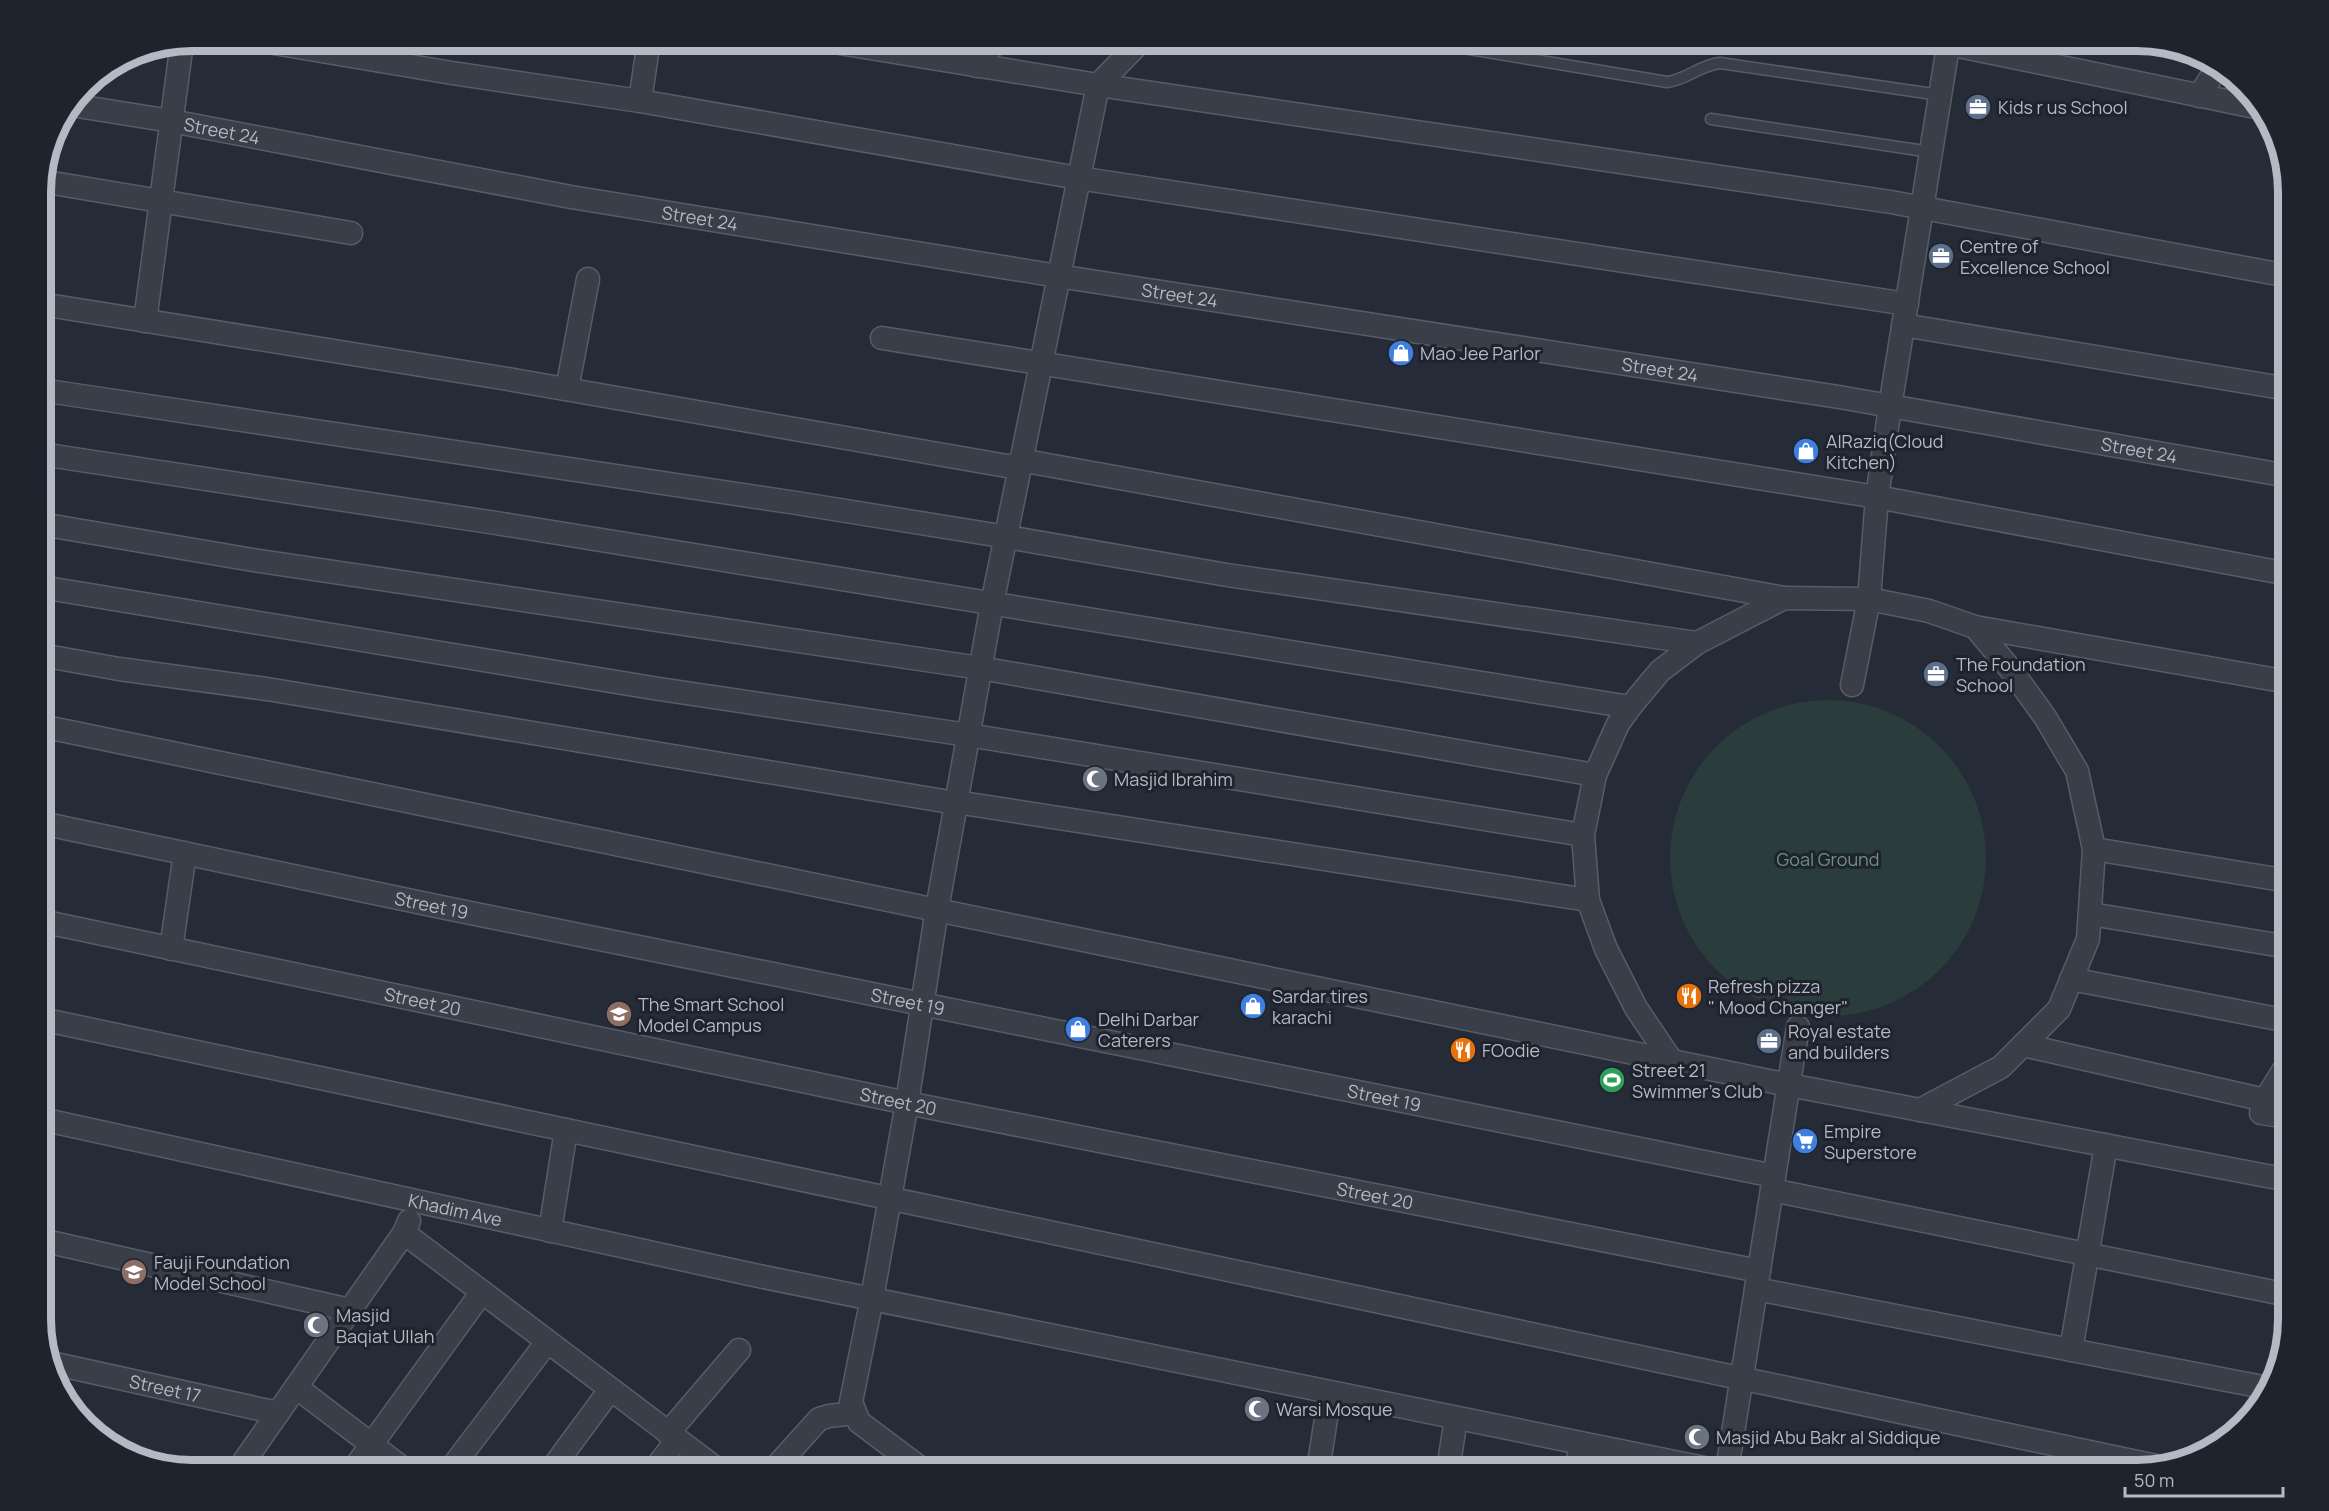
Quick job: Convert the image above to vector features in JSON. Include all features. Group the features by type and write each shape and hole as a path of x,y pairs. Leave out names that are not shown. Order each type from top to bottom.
{"street":[{"path":"145,321 181,51"},
{"path":"321,51 640,101 1078,178 1905,315 2278,387"},
{"path":"640,101 647,51"},
{"path":"887,51 1098,85 1922,208 2278,274"},
{"path":"977,66 989,51"},
{"path":"909,1460 859,1422 851,1402 907,1103 937,909 980,668 1078,178 1098,85 1131,51"},
{"path":"1852,685 1869,599 1877,498 1890,407 1948,51"},
{"path":"1987,51 2248,106"},
{"path":"2199,96 2213,74"},
{"name":"Street 24","path":"80,106 171,121 571,197 1890,407 2278,474"},
{"path":"51,183 351,233"},
{"path":"567,389 588,279"},
{"path":"51,306 1019,464 1784,598 1869,599 1929,611 1975,627 2278,680"},
{"path":"882,339 1877,498 2278,572"},
{"path":"51,391 1007,537 1227,575 1697,643"},
{"path":"51,456 496,523 1630,707"},
{"path":"51,526 253,560 980,668 1595,776"},
{"path":"51,589 659,689 968,735 1583,835"},
{"path":"1671,1060 1636,1008 1606,949 1587,900 1583,835 1595,776 1618,724 1660,671 1697,643 1784,598"},
{"path":"1920,1110 2001,1067 2059,1009 2088,939 2091,914 2094,849 2077,771 2045,717 2011,670 1975,627"},
{"path":"51,657 119,669 267,689 956,803 1587,900"},
{"path":"51,728 1789,1085 2278,1178"},
{"name":"Street 19","path":"51,825 922,1003 1773,1183 2086,1254 2278,1293"},
{"path":"2094,849 2278,879"},
{"path":"171,949 185,853"},
{"path":"2091,914 2278,945"},
{"name":"Street 20","path":"51,923 1758,1280 2071,1350 2260,1386"},
{"path":"2071,979 2278,1019"},
{"path":"51,1021 2127,1460"},
{"path":"1729,1460 1798,1026"},
{"path":"2023,1045 2265,1100"},
{"path":"2278,1080 2265,1100 2261,1113 2278,1115"},
{"name":"Khadim Ave","path":"51,1121 417,1203 1660,1460"},
{"path":"550,1231 566,1130"},
{"path":"2071,1350 2106,1145"},
{"path":"245,1460 404,1233 417,1203"},
{"path":"404,1233 704,1460"},
{"path":"51,1242 350,1310"},
{"path":"361,1460 482,1292"},
{"path":"458,1460 547,1342"},
{"path":"660,1460 673,1437 739,1350"},
{"name":"Street 17","path":"59,1365 278,1413"},
{"path":"296,1388 392,1460"},
{"path":"558,1460 610,1390"},
{"path":"1320,1460 1330,1392"},
{"path":"782,1460 819,1419 855,1413"},
{"path":"1450,1460 1456,1418"},
{"path":"1578,1460 1580,1443"}],"lane":[{"path":"1481,51 1667,82 1678,81 1711,64 1720,63 1940,96"},
{"path":"1711,119 1931,152"}],"green space":[{"name":"Goal Ground","path":"1828,700 1874,707 1888,712 1916,727 1950,758 1974,798 1982,827 1986,858 1979,904 1974,918 1959,946 1928,980 1888,1004 1859,1012 1828,1016 1782,1009 1768,1004 1740,989 1706,958 1682,918 1674,889 1670,858 1677,812 1682,798 1697,770 1728,736 1768,712 1797,704"}],"place":[{"name":"Kids r us School","path":"1978,107"},
{"name":"Centre of Excellence School","path":"1941,256"},
{"name":"Mao Jee Parlor","path":"1401,353"},
{"name":"AlRaziq(Cloud Kitchen)","path":"1806,451"},
{"name":"The Foundation School","path":"1936,674"},
{"name":"Masjid Ibrahim","path":"1095,779"},
{"name":"Refresh pizza \" Mood Changer\"","path":"1689,996"},
{"name":"Sardar tires karachi","path":"1253,1006"},
{"name":"The Smart School Model Campus","path":"619,1014"},
{"name":"Delhi Darbar Caterers","path":"1078,1029"},
{"name":"Royal estate and builders","path":"1769,1041"},
{"name":"FOodie","path":"1463,1050"},
{"name":"Street 21 Swimmer's Club","path":"1612,1080"},
{"name":"Empire Superstore","path":"1805,1141"},
{"name":"Fauji Foundation Model School","path":"134,1272"},
{"name":"Masjid Baqiat Ullah","path":"316,1325"},
{"name":"Warsi Mosque","path":"1257,1409"},
{"name":"Masjid Abu Bakr al Siddique","path":"1697,1437"}]}
